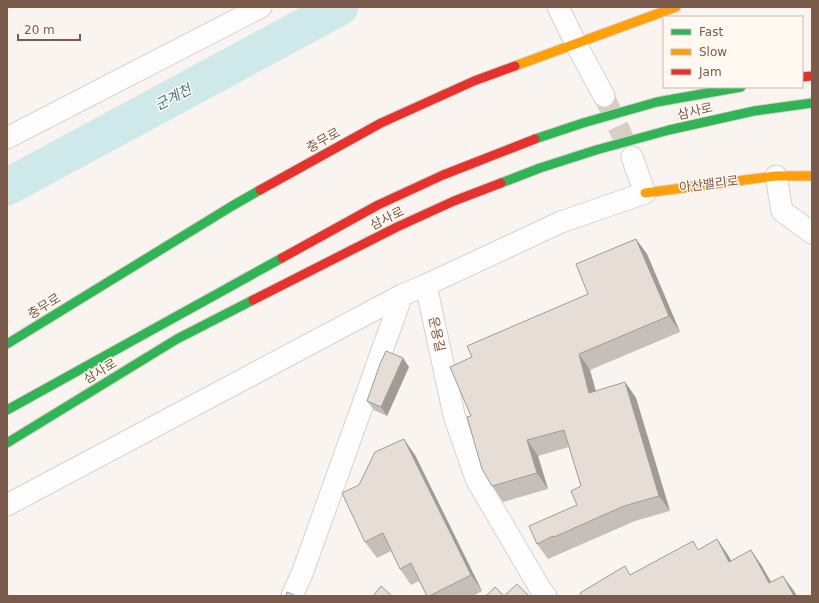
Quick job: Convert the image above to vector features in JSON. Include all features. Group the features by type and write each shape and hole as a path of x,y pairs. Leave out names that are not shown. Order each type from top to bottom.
{"main road":[{"name":"충무로","path":"7,344 232,206 381,124 474,81 676,7"},
{"name":"삼사로","path":"7,410 378,205 443,175 525,142 583,123 657,102 735,88"},
{"name":"삼사로","path":"7,443 178,340 390,231 454,201 540,168 596,150 669,130 754,111 812,104"},
{"name":"아산밸리로","path":"645,192 776,176 812,176"}],"street":[{"path":"7,138 261,7"},
{"path":"558,7 604,96"},
{"path":"7,505 402,295 561,222 645,192 632,157"},
{"path":"776,176 782,211 812,233"},
{"name":"운용길","path":"426,285 454,415 476,479 541,590 546,596"},
{"path":"292,596 402,295"}],"building":[{"path":"636,239 669,316 579,354 589,393 625,382 659,496 624,506 537,544 529,526 577,505 571,491 581,486 564,430 527,440 537,473 492,486 482,469 467,417 471,416 450,367 472,357 467,346 588,294 576,264"},
{"path":"386,351 403,358 381,407 367,401"},
{"path":"404,439 471,575 429,596 427,596 411,563 400,569 383,533 365,542 342,493 359,485 375,452"},
{"path":"717,539 729,562 751,550 769,583 783,576 794,596 582,596 580,593 625,566 630,575 693,541 698,550"},
{"path":"517,584 529,596 504,596"},
{"path":"381,586 392,596 373,596"},
{"path":"495,587 504,596 486,596"},
{"path":"287,592 296,596 286,596"}],"waterway":[{"name":"군계천","path":"7,187 340,7"}],"tunnel":[{"path":"605,98 632,157"}],"traffic: fast":[{"path":"535,139 583,123 657,102 735,88"},
{"path":"501,183 540,168 596,150 669,130 754,111 812,103"},
{"path":"7,344 260,190"},
{"path":"7,410 282,258"},
{"path":"7,443 177,339 253,300"}],"traffic: slow":[{"path":"515,66 676,7"},
{"path":"645,193 776,176 812,176"}],"traffic: jam":[{"path":"260,190 381,123 474,81 515,66"},
{"path":"803,77 812,76"},
{"path":"282,258 378,205 443,175 535,139"},
{"path":"253,300 397,227 454,201 501,183"}]}
